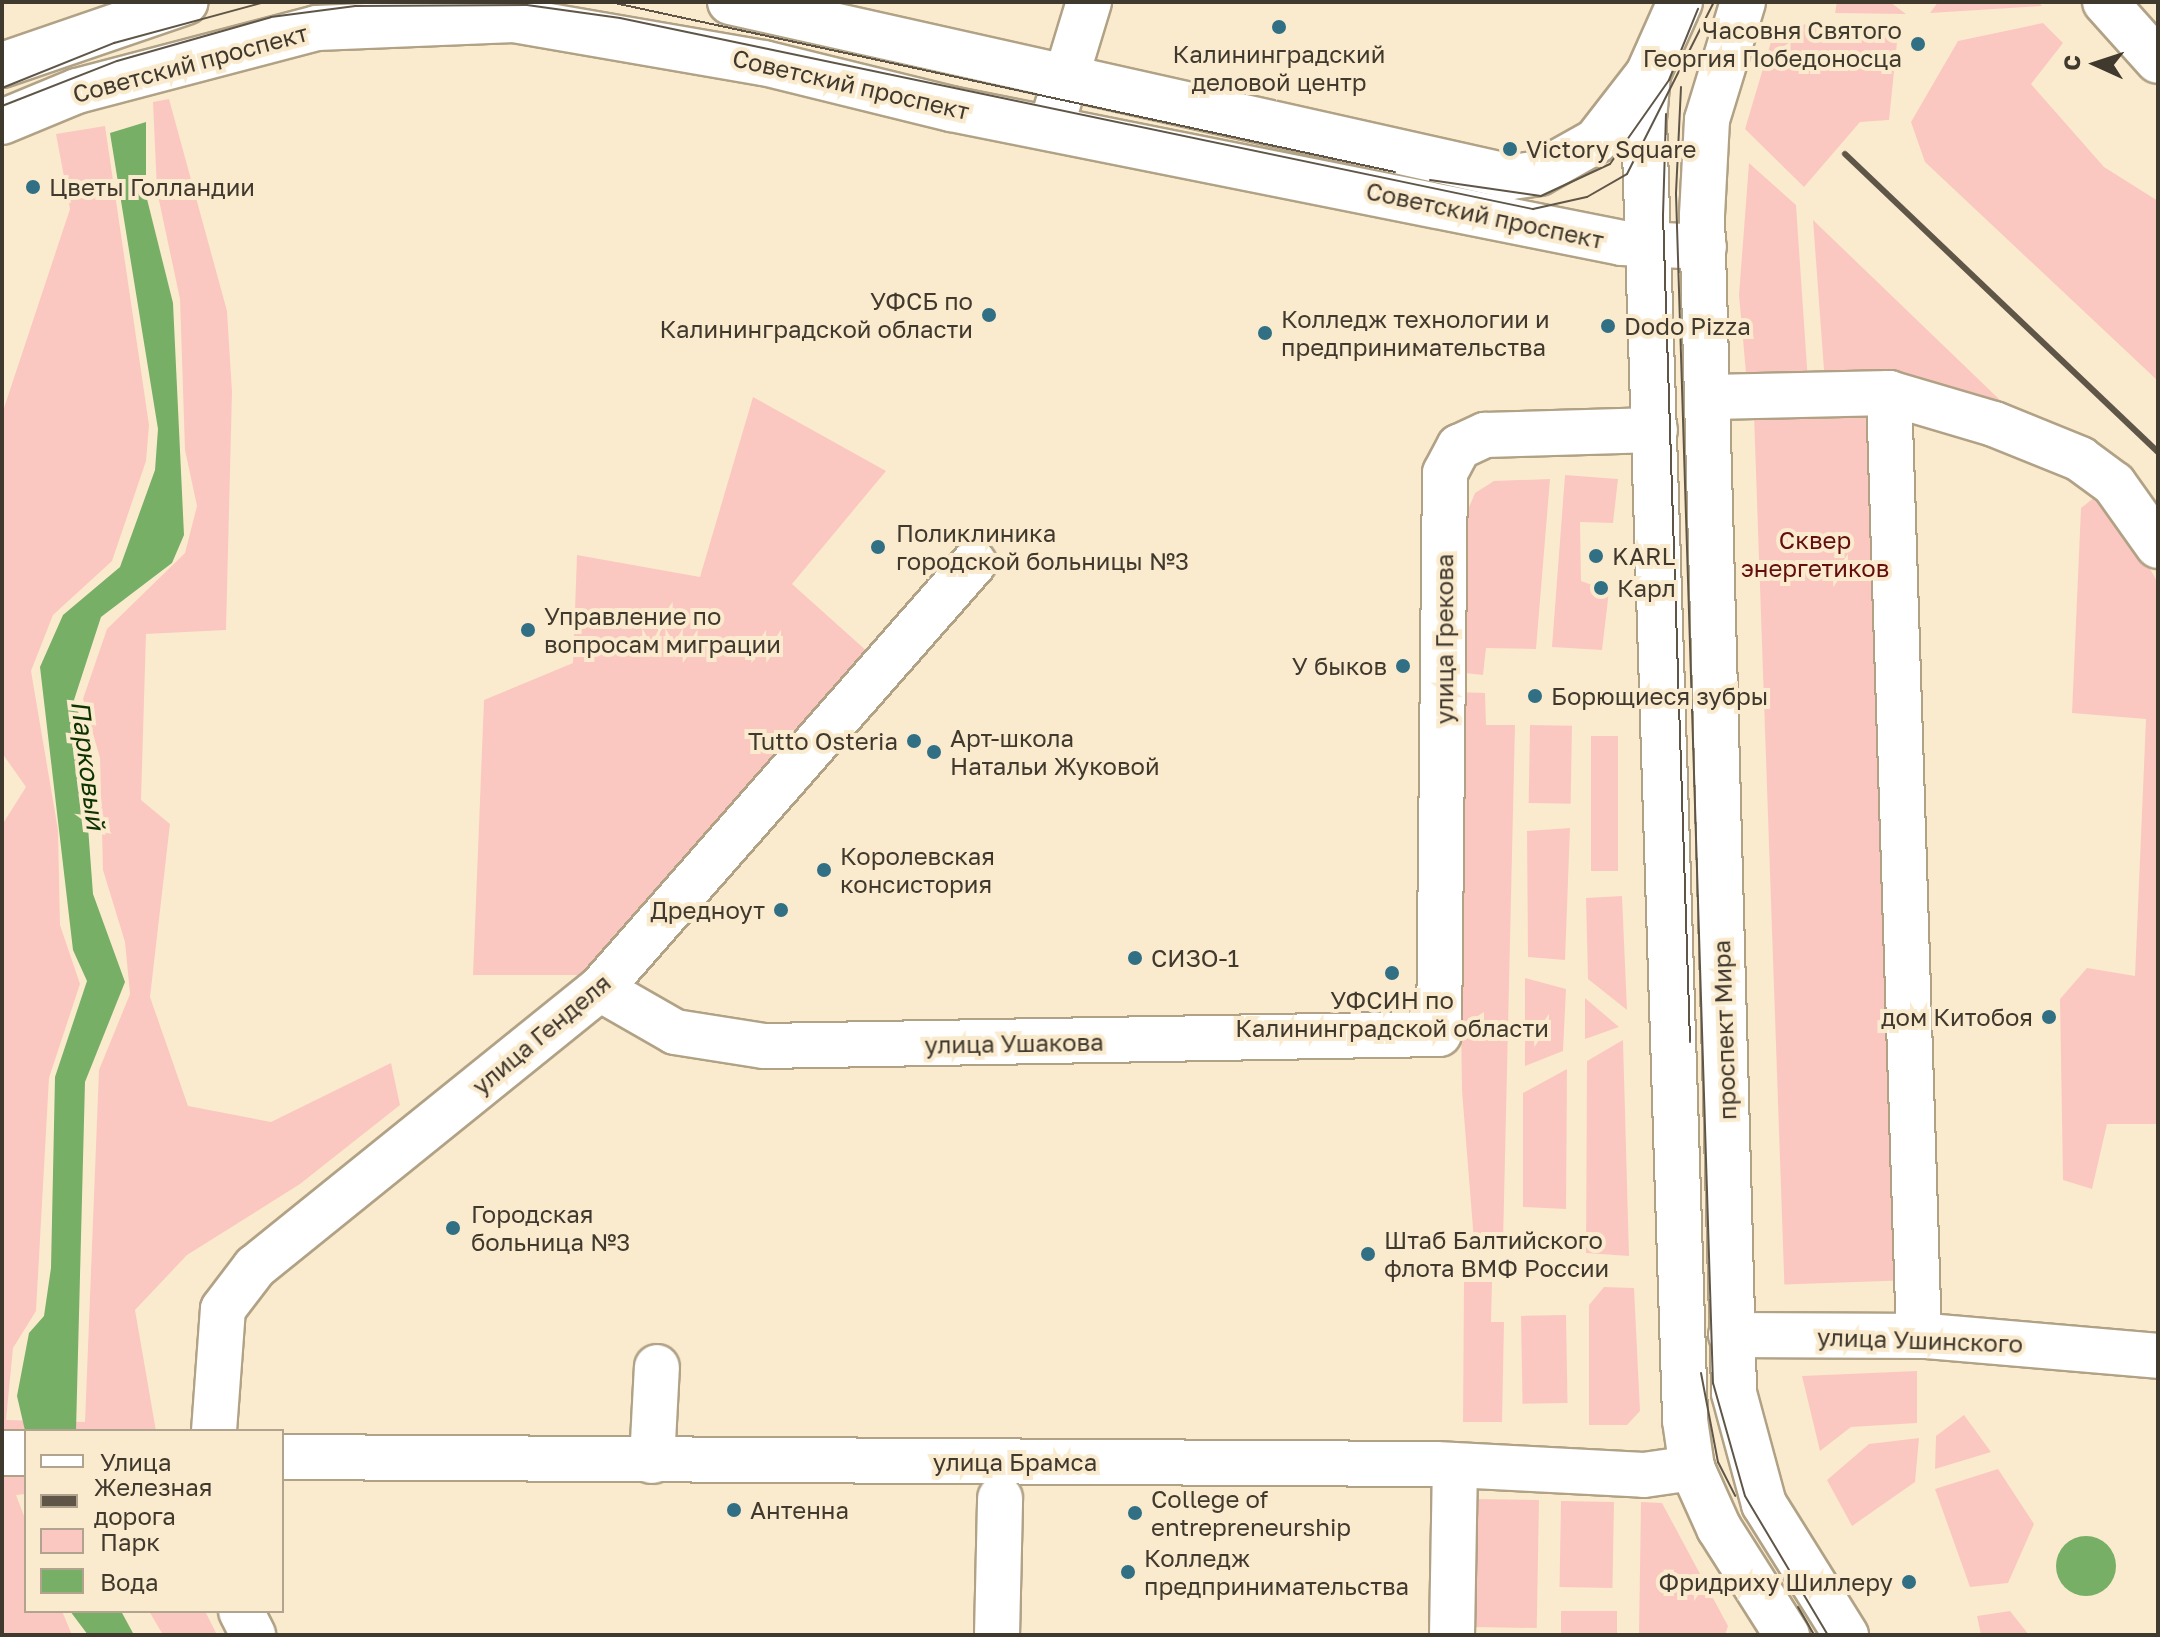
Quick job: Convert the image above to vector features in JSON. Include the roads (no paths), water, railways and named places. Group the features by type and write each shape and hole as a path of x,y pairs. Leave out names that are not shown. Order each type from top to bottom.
{"main road":[{"path":"2,65 186,2"},
{"name":"Советский проспект","path":"730,2 1512,177 1539,173 1596,141 1648,74"},
{"path":"1051,127 1063,78 1089,2"},
{"path":"1680,2 1648,74 1648,248 1681,1335 1692,1468 1719,1528 1787,1635"},
{"path":"1703,231 1707,120 1743,2"},
{"path":"2105,2 2158,61"},
{"name":"Советский проспект","path":"2,122 77,91 246,42 345,25 514,20 634,38 1051,127 1648,248 1703,231"},
{"name":"проспект Мира","path":"1703,231 1751,1335 1746,1456 1764,1504 1846,1635"},
{"path":"1654,414 1712,397 1889,393 2080,459 2114,484 2158,546"},
{"path":"1889,393 1919,1336"},
{"name":"улица Грекова","path":"1439,1034 1445,473 1459,447 1485,435 1654,414"},
{"name":"улица Генделя","path":"214,1429 223,1309 255,1267 600,989 974,563"},
{"name":"улица Ушакова","path":"600,989 675,1032 764,1046 1439,1034"},
{"name":"улица Ушинского","path":"1681,1335 1919,1336 2158,1356"},
{"path":"652,1461 657,1367"},
{"path":"2,1453 24,1453"},
{"name":"улица Брамса","path":"284,1457 1455,1466 1644,1475 1746,1456"},
{"path":"1452,1635 1455,1466"},
{"path":"997,1635 1000,1498"},
{"path":"242,1613 253,1635"}],"water":[{"name":"Парковый","path":"146,122 146,195 173,303 184,535 172,563 101,617 74,700 94,757 86,800 93,894 125,982 85,1082 76,1429 25,1429 17,1396 29,1333 44,1316 51,1268 55,1077 87,981 73,950 40,667 63,615 120,567 155,470 158,429 110,133"},
{"path":"2086,1536 2097,1538 2107,1545 2114,1555 2114,1577 2107,1587 2097,1594 2086,1596 2075,1594 2065,1587 2058,1577 2056,1566 2058,1555 2065,1545 2075,1538"},
{"path":"72,1613 122,1613 134,1635 88,1635"}],"tram line":[{"path":"2,88 114,43 265,2"},
{"path":"610,2 1395,172"},
{"path":"2,106 117,61 271,17 355,6 527,5 620,18 1533,209 1587,197 1627,174 1714,2"},
{"path":"1430,180 1541,196 1610,164 1669,80 1698,9"},
{"path":"1681,87 1676,194 1713,1383 1745,1496 1828,1635"},
{"path":"1666,114 1663,214 1690,1042"},
{"path":"1701,1373 1718,1462 1735,1496"},
{"path":"1798,1607 1814,1635"}],"railway":[{"path":"1845,154 2158,452"}],"place":[{"name":"Калининградский деловой центр","path":"1279,27"},
{"name":"Часовня Святого Георгия Победоносца","path":"1918,44"},
{"name":"Victory Square","path":"1510,149"},
{"name":"Цветы Голландии","path":"33,187"},
{"name":"УФСБ по Калининградской области","path":"989,315"},
{"name":"Dodo Pizza","path":"1608,326"},
{"name":"Колледж технологии и предпринимательства","path":"1265,333"},
{"name":"Поликлиника городской больницы №3","path":"878,547"},
{"name":"KARL","path":"1596,556"},
{"name":"Карл","path":"1601,588"},
{"name":"Управление по вопросам миграции","path":"528,630"},
{"name":"У быков","path":"1403,666"},
{"name":"Борющиеся зубры","path":"1535,696"},
{"name":"Tutto Osteria","path":"914,741"},
{"name":"Арт-школа Натальи Жуковой","path":"934,752"},
{"name":"Королевская консистория","path":"824,870"},
{"name":"Дредноут","path":"781,910"},
{"name":"СИЗО-1","path":"1135,958"},
{"name":"УФСИН по Калининградской области","path":"1392,973"},
{"name":"дом Китобоя","path":"2049,1017"},
{"name":"Городская больница №3","path":"453,1228"},
{"name":"Штаб Балтийского флота ВМФ России","path":"1368,1254"},
{"name":"Антенна","path":"734,1510"},
{"name":"College of entrepreneurship","path":"1135,1513"},
{"name":"Колледж предпринимательства","path":"1128,1572"},
{"name":"Фридриху Шиллеру","path":"1909,1582"}],"park label":[{"name":"Сквер энергетиков","path":"1815,554"}]}
